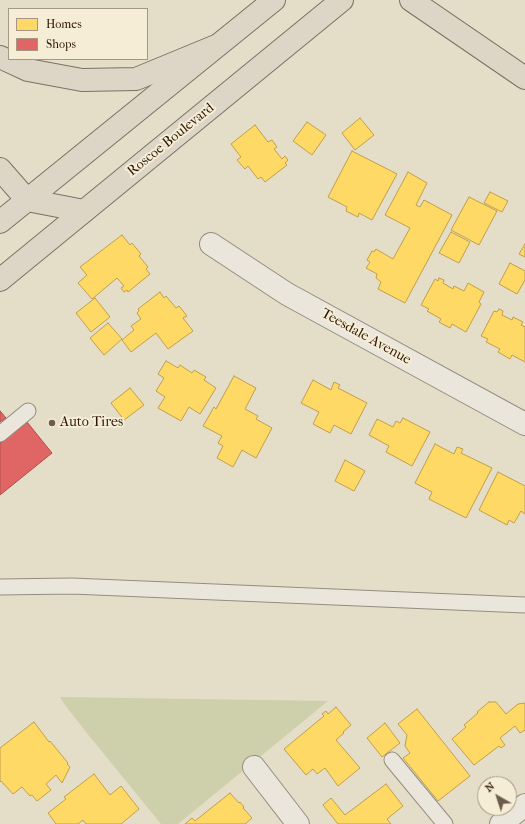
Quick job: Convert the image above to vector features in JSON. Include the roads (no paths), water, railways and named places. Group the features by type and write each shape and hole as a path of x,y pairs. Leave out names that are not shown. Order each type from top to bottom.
{"main road":[{"path":"0,222 274,0"},
{"name":"Roscoe Boulevard","path":"0,280 342,0"},
{"path":"411,0 525,78"},
{"path":"0,57 28,70 82,80 136,79 216,46"},
{"path":"0,169 27,200 84,211"}],"street":[{"name":"Teesdale Avenue","path":"211,244 286,294 525,424"},
{"path":"254,768 298,824"},
{"path":"501,824 525,804"}],"lane":[{"path":"0,434 28,411"},
{"path":"0,587 72,586 525,605"},
{"path":"392,760 445,824"}],"place":[{"name":"Auto Tires","path":"52,423"}]}
